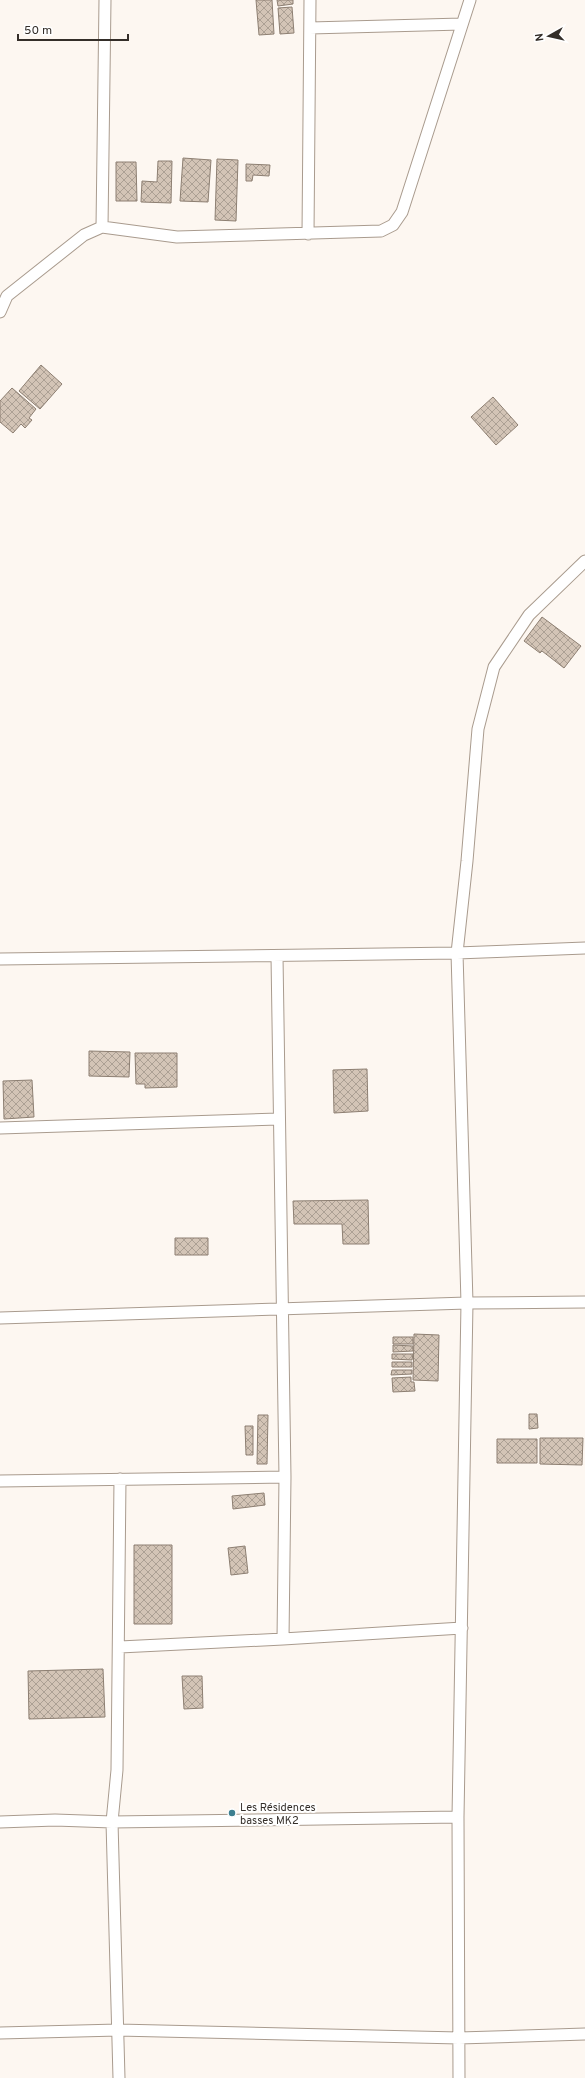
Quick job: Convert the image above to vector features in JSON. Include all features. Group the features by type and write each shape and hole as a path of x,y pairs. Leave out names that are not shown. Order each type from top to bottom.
{"street":[{"path":"102,227 105,0"},
{"path":"308,234 310,0"},
{"path":"0,312 4,295 84,235 102,227 177,237 381,231 393,225 402,212 470,0"},
{"path":"310,28 462,24"},
{"path":"459,2078 458,1818 467,1303 457,953 467,861 478,729 494,668 528,615 585,561"},
{"path":"0,959 457,953 585,948"},
{"path":"277,956 278,1119 285,1477 283,1639"},
{"path":"0,1128 278,1119"},
{"path":"0,1318 467,1303 585,1302"},
{"path":"0,1481 285,1477"},
{"path":"119,2078 112,1822 117,1770 120,1647 120,1479"},
{"path":"120,1647 462,1628"},
{"path":"0,1822 55,1820 112,1822 458,1818"},
{"path":"0,2033 118,2030 459,2038 585,2034"}],"building":[{"path":"256,0 272,0 274,34 259,35"},
{"path":"277,0 293,0 293,4 278,6"},
{"path":"292,7 294,33 280,34 278,8"},
{"path":"183,158 211,160 208,202 180,201"},
{"path":"217,159 238,160 236,221 215,220"},
{"path":"158,161 172,161 171,203 141,202 142,181 157,182"},
{"path":"116,162 136,162 137,201 116,201"},
{"path":"246,164 270,165 269,176 253,175 252,181 246,181"},
{"path":"41,365 62,384 40,409 19,391"},
{"path":"12,388 36,409 29,418 32,420 25,428 21,424 13,433 0,422 0,401"},
{"path":"493,397 518,425 496,445 471,417"},
{"path":"542,617 581,646 564,668 542,651 540,653 524,641"},
{"path":"89,1051 130,1052 129,1077 89,1076"},
{"path":"135,1053 177,1053 177,1087 145,1088 145,1084 136,1084"},
{"path":"367,1069 368,1111 334,1113 333,1070"},
{"path":"32,1080 34,1117 4,1119 3,1081"},
{"path":"368,1200 369,1244 343,1244 342,1224 294,1224 293,1201"},
{"path":"175,1238 208,1238 208,1255 175,1255"},
{"path":"414,1334 439,1335 438,1381 413,1380"},
{"path":"393,1337 413,1337 413,1344 393,1344"},
{"path":"393,1345 413,1346 413,1351 393,1352"},
{"path":"392,1354 413,1354 412,1360 392,1359"},
{"path":"392,1362 412,1362 412,1367 392,1367"},
{"path":"392,1370 412,1370 412,1374 391,1375"},
{"path":"411,1377 411,1382 414,1382 415,1391 393,1392 392,1378"},
{"path":"529,1414 537,1414 538,1428 529,1429"},
{"path":"258,1415 268,1415 267,1464 257,1464"},
{"path":"245,1426 253,1426 253,1455 246,1455"},
{"path":"540,1438 583,1438 582,1465 540,1464"},
{"path":"497,1439 537,1439 537,1463 497,1463"},
{"path":"264,1493 265,1505 233,1509 232,1496"},
{"path":"134,1545 172,1545 172,1624 134,1624"},
{"path":"245,1546 248,1573 231,1575 228,1548"},
{"path":"103,1669 105,1717 29,1719 28,1671"},
{"path":"182,1676 202,1676 203,1708 184,1709"}],"place":[{"name":"Les Résidences basses MK2","path":"232,1813"}]}
